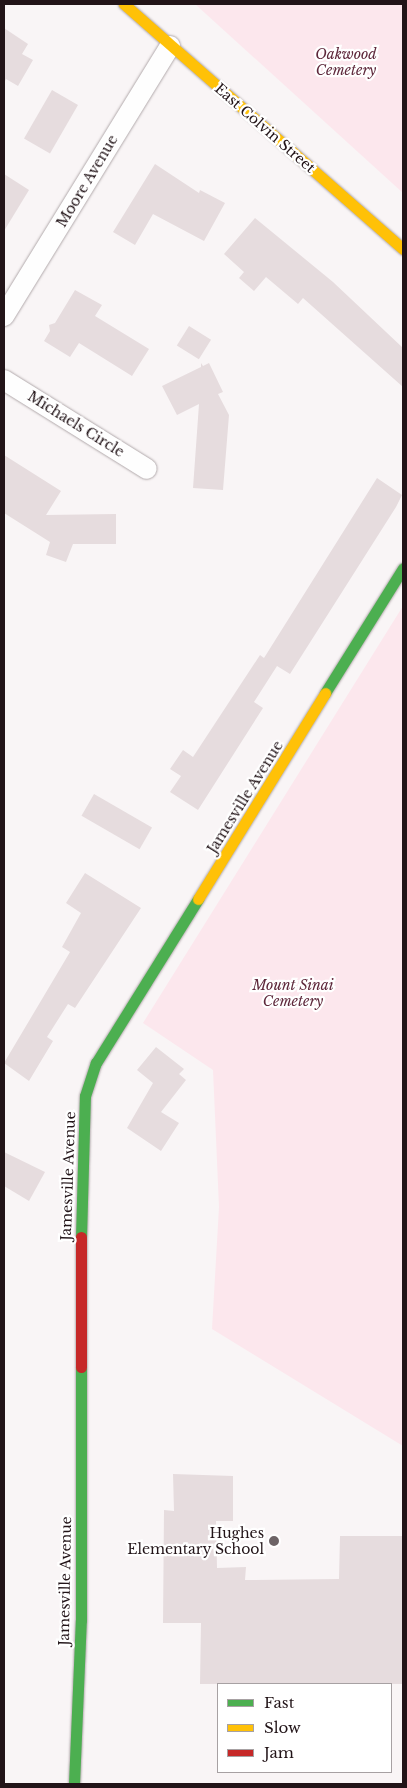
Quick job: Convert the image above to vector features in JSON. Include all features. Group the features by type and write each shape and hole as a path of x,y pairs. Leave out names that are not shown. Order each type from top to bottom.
{"street":[{"name":"East Colvin Street","path":"123,5 403,249"},
{"name":"Moore Avenue","path":"4,316 170,46"},
{"name":"Michaels Circle","path":"4,380 147,469"},
{"name":"Jamesville Avenue","path":"74,1784 81,1620 81,1153 85,1096 96,1063 403,568"}],"green space":[{"name":"Oakwood Cemetery","path":"195,4 403,4 403,193"},
{"name":"Mount Sinai Cemetery","path":"403,606 403,1446 212,1329 219,1207 213,1070 143,1023"}],"building":[{"path":"4,28 28,44 22,54 33,60 18,86 6,79 4,83"},
{"path":"52,90 78,105 50,153 24,138"},
{"path":"155,164 199,193 200,190 225,203 204,241 153,214 135,245 113,232"},
{"path":"4,174 29,190 4,231"},
{"path":"255,218 333,282 403,348 403,387 303,298 298,304 266,277 254,291 239,278 244,272 224,254"},
{"path":"75,290 102,305 95,316 149,349 132,376 79,343 70,357 44,341 50,331 49,325 55,323"},
{"path":"189,326 211,340 199,359 177,346"},
{"path":"201,363 203,366 209,363 223,392 218,394 229,415 223,490 193,488 199,404 177,415 162,386 201,367"},
{"path":"4,455 61,491 46,515 116,514 116,544 73,544 66,562 46,555 50,542 4,513"},
{"path":"377,478 402,495 396,507 290,674 277,666 254,702 263,708 198,810 170,792 181,776 170,769 183,750 193,757 260,655 264,658"},
{"path":"94,794 152,828 140,849 82,816"},
{"path":"85,873 141,908 75,1008 68,1004 47,1037 53,1041 29,1081 4,1063 70,952 62,947 81,913 66,903"},
{"path":"156,1047 184,1069 179,1074 186,1080 161,1112 179,1123 161,1151 127,1128 153,1083 137,1070"},
{"path":"4,1152 45,1172 29,1201 4,1186"},
{"path":"173,1474 233,1476 233,1521 216,1521 217,1568 246,1567 245,1580 339,1579 340,1536 403,1536 403,1684 200,1684 201,1623 163,1623 164,1510 174,1511"}],"traffic: fast":[{"path":"325,693 403,568"},
{"path":"81,1237 85,1096 96,1063 198,899"},
{"path":"74,1784 81,1620 81,1367"}],"traffic: slow":[{"path":"124,4 403,249"},
{"path":"198,899 325,693"}],"traffic: jam":[{"path":"81,1237 81,1367"}],"place":[{"name":"Hughes Elementary School","path":"274,1541"}]}
